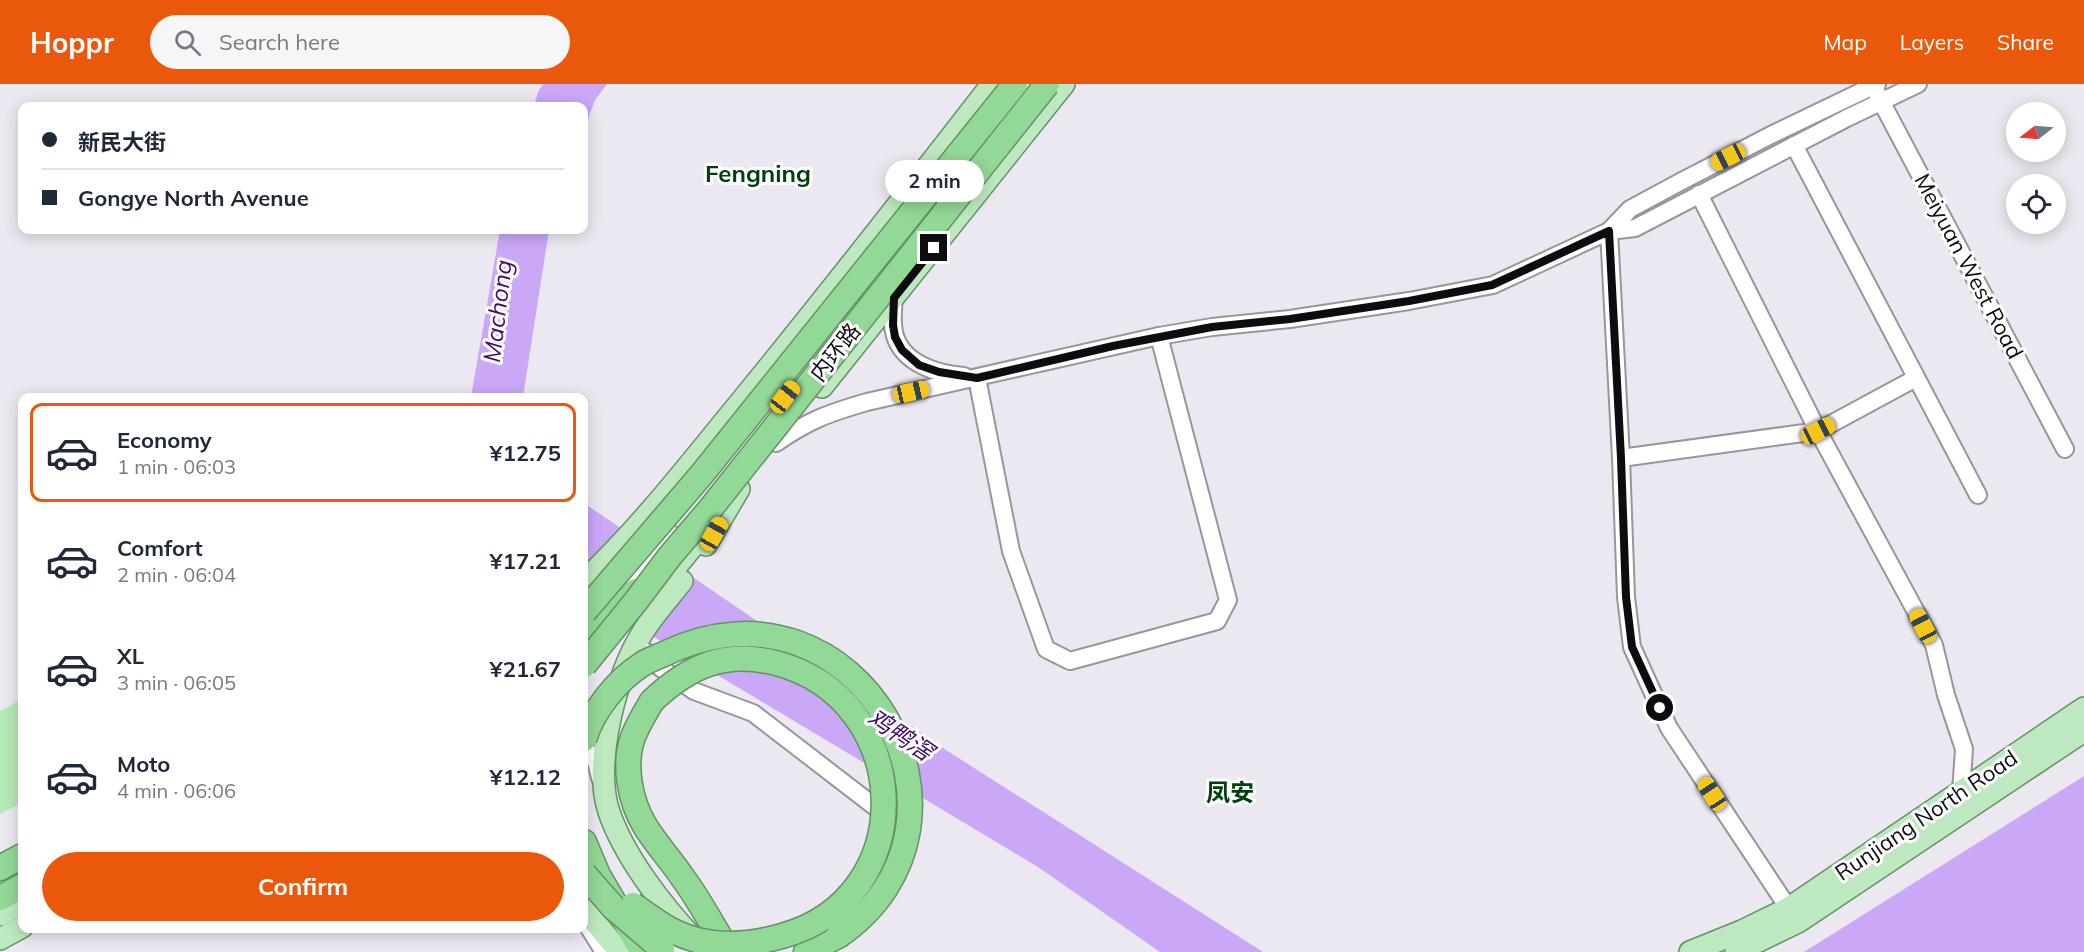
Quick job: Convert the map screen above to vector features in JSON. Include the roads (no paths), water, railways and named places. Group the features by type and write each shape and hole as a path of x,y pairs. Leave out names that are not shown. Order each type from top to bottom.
{"highway":[{"name":"内环路","path":"588,629 628,598 663,548 707,468 1015,84"},
{"name":"内环路","path":"663,548 711,508 1052,87"},
{"path":"589,598 663,548"},
{"path":"588,660 636,601 663,548"},
{"path":"588,726 612,690 641,665 680,646 724,636 756,635 790,641 824,655 840,664 855,677 881,708 899,744 908,784 909,821 895,869 871,910 838,936 806,952"},
{"path":"588,856 633,904 656,921 676,933 707,941 733,945 763,941 792,933 829,915 855,891 873,861 883,823 884,784 879,764 853,711 823,683 807,674 768,661 732,660 710,663 686,673 652,701 632,740 629,764 633,800 645,825 685,879 729,952"},
{"path":"0,868 18,858"},
{"path":"588,859 614,908 659,951"},
{"path":"685,879 752,952"},
{"path":"7,903 18,891"},
{"path":"588,896 600,910 659,951"}],"main road":[{"path":"965,143 992,84"},
{"path":"706,952 688,933 636,867 609,812 606,799 607,735 634,627 663,548 763,394 1010,84"},
{"path":"663,548 739,489 999,166 1052,87"},
{"path":"588,654 634,627"},
{"name":"Runjiang North Road","path":"1794,915 1961,792 2084,708"},
{"name":"Runjiang North Road","path":"1771,926 1794,915 2084,731"},
{"path":"0,855 18,844"},
{"path":"588,914 620,952"},
{"path":"1690,952 1742,931 1771,926"},
{"path":"1736,952 1771,926"},
{"path":"0,939 18,929"}],"street":[{"path":"663,548 877,282 965,143 1032,84"},
{"path":"776,443 801,426 829,413 1159,336 1400,303 1492,285 1609,231 1635,228 1794,145 1918,84"},
{"path":"1794,915 1669,728 1632,647 1626,597 1609,231 1630,210 1680,182 1874,85"},
{"name":"Meiyuan West Road","path":"1874,85 2065,449"},
{"path":"965,143 999,166"},
{"path":"1794,145 1977,495"},
{"path":"1699,194 1818,431 1934,645 1946,695 1964,749 1961,792"},
{"path":"877,282 894,298 893,325 895,337 902,350 919,365 939,372 977,378"},
{"path":"977,378 1011,550 1046,649 1070,662 1217,621 1228,600 1159,336"},
{"path":"1621,458 1818,431 1916,378"},
{"path":"634,627 655,664 694,691 753,713 896,823 885,859 872,881 847,908 823,924 793,952"},
{"path":"588,752 596,761 606,799"},
{"path":"588,926 604,952"}],"water":[{"path":"543,84 607,84 595,100 588,119 588,102 535,102"},
{"name":"Machong","path":"499,234 548,234 524,393 472,393"},
{"name":"鸡鸭滘","path":"588,506 946,750 1263,952 1160,952 1038,867 649,634 588,572"},
{"path":"2084,776 2084,952 1804,952"}],"district":[{"name":"Fengning","path":"758,174"},
{"name":"凤安","path":"1230,793"}]}
